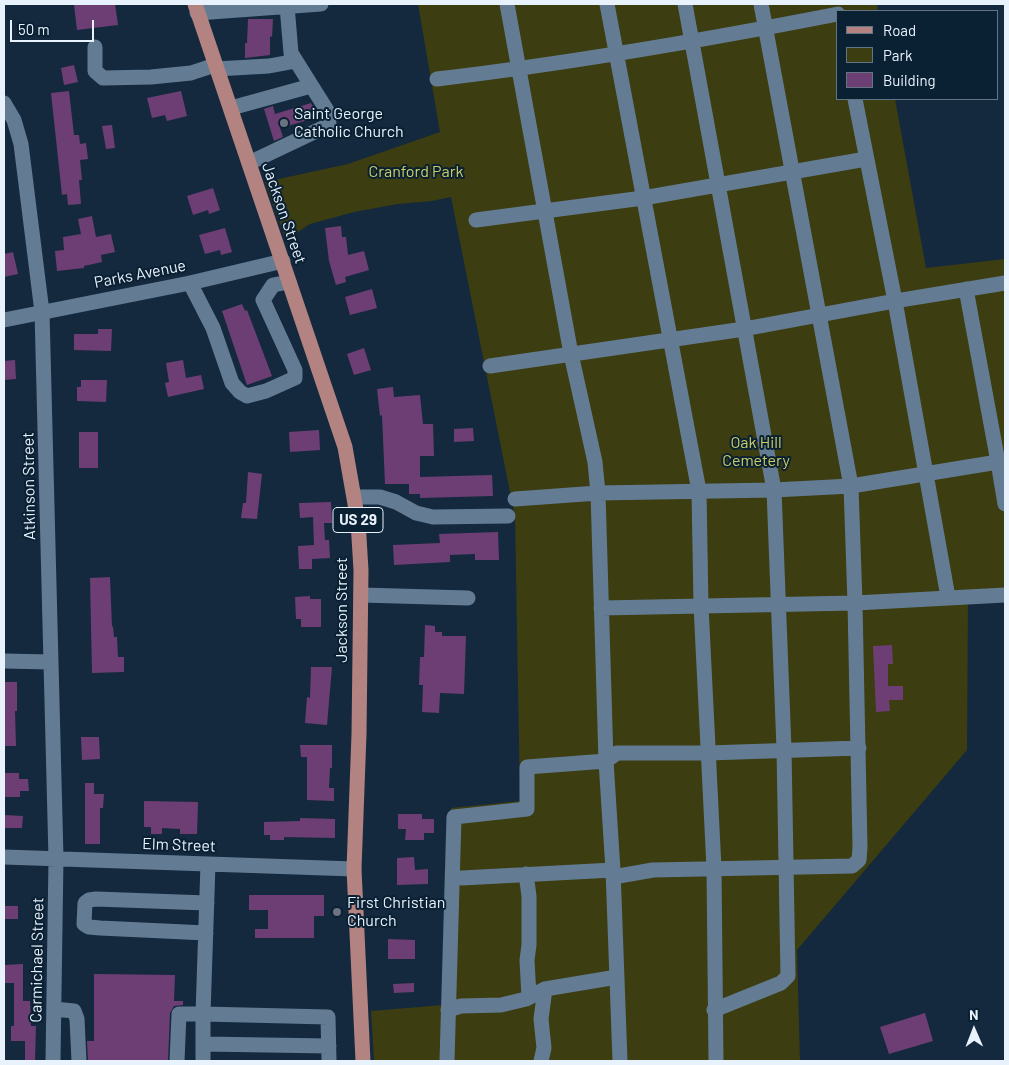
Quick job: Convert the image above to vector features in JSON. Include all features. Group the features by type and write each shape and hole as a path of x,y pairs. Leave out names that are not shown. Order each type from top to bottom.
{"main road":[{"name":"Jackson Street","path":"196,8 346,447 355,496 360,545 361,595 359,734 354,869 363,1061"}],"street":[{"path":"196,8 320,4"},
{"path":"507,4 571,354 595,462 598,493 606,761 613,874 620,1061"},
{"path":"607,4 615,55 699,491 701,606 714,868 716,1061"},
{"path":"685,4 774,490 784,749 788,976 781,983 714,1010"},
{"path":"462,878 526,874 613,874 653,870 714,868 852,866 859,860 855,603 850,486 761,4"},
{"path":"248,163 329,126 328,112 291,53 287,6"},
{"path":"437,79 615,55 765,28 836,12"},
{"path":"95,47 95,71 103,78 151,77 191,73 216,67 269,66 296,61"},
{"path":"231,108 311,86"},
{"path":"855,100 895,301 948,597"},
{"name":"Atkinson Street","path":"8,110 21,144 42,312 56,858"},
{"path":"476,220 643,198 866,159"},
{"name":"Parks Avenue","path":"4,320 190,283 283,261"},
{"path":"190,283 213,328 232,383 240,392 247,396 266,391 295,378 295,370 264,300 273,285 290,282"},
{"path":"490,366 744,329 1005,283"},
{"path":"966,289 1001,462 1005,504"},
{"path":"515,499 598,493 774,490 850,486 1001,462"},
{"path":"355,496 380,497 396,502 416,513 433,517 508,516"},
{"path":"601,608 855,603 1005,594"},
{"path":"361,595 468,598"},
{"path":"4,662 51,662"},
{"path":"447,1061 454,817 527,809 527,767 606,761 617,753 708,753 858,748"},
{"name":"Elm Street","path":"4,857 354,869"},
{"name":"Carmichael Street","path":"53,1061 56,858"},
{"path":"203,1061 208,864"},
{"path":"526,874 529,945 526,960 529,997"},
{"path":"206,933 100,928 89,927 84,924 85,903 89,900 207,903"},
{"path":"448,1010 461,1006 502,1005 529,997 545,989 617,977"},
{"path":"541,1061 544,1048 541,1019 545,989"},
{"path":"54,1009 74,1011 77,1019 79,1061"},
{"path":"177,1061 179,1014 328,1017 329,1054 203,1044"}],"green space":[{"name":"Oak Hill Cemetery","path":"418,4 877,4 878,10 836,10 836,100 895,100 926,268 1005,259 1005,601 968,601 967,750 797,950 800,1061 374,1061 371,1011 443,1005 451,808 520,801 515,517 451,197 354,212 310,224 286,240 265,182 348,164 440,132"}],"building":[{"path":"115,4 118,25 77,30 74,5"},
{"path":"248,19 273,19 272,37 270,36 270,55 245,58"},
{"path":"74,65 78,82 64,85 61,68"},
{"path":"69,91 74,135 79,135 80,144 86,143 88,159 80,160 82,180 79,180 81,204 68,205 67,194 62,195 51,93"},
{"path":"181,91 187,116 167,121 165,115 152,118 147,98"},
{"name":"Saint George Catholic Church","path":"311,103 319,117 280,128 283,137 274,141 264,109 273,106 275,114"},
{"path":"112,125 115,148 106,149 102,126"},
{"path":"213,188 220,210 209,214 208,210 193,215 187,196"},
{"path":"92,216 96,237 111,234 115,252 101,255 102,262 84,266 84,268 57,271 55,251 64,250 63,237 81,234 78,219"},
{"path":"341,226 342,237 346,237 348,255 364,251 369,270 345,277 346,282 336,285 329,261 325,228"},
{"path":"225,228 232,252 221,255 220,250 205,254 199,235"},
{"path":"13,252 18,274 4,277 4,254"},
{"path":"372,289 377,308 350,315 345,297"},
{"path":"242,304 245,311 247,310 272,376 247,385 222,311"},
{"path":"98,329 112,329 111,351 74,350 74,334 98,334"},
{"path":"364,348 371,370 354,375 347,354"},
{"path":"15,360 16,379 4,380 4,361"},
{"path":"183,360 186,378 201,375 204,389 168,397 165,383 169,382 166,363"},
{"path":"81,380 107,380 106,402 77,401 77,387 81,387"},
{"path":"393,387 394,397 420,395 423,424 433,424 434,456 420,456 420,477 492,475 493,496 420,498 420,494 409,494 409,484 385,484 382,415 380,416 377,389"},
{"path":"473,428 474,441 454,442 454,429"},
{"path":"319,430 320,450 290,452 289,432"},
{"path":"79,432 98,432 98,468 79,468"},
{"path":"248,472 262,474 257,519 241,518 243,503 246,503"},
{"path":"331,502 332,523 324,523 325,540 329,540 330,558 312,559 312,569 299,569 298,546 314,545 313,517 300,518 299,503"},
{"path":"498,532 499,560 475,560 475,554 450,555 450,562 394,565 393,545 440,543 439,534"},
{"path":"110,577 112,627 114,637 117,637 118,657 124,657 124,672 92,673 90,578"},
{"path":"310,596 310,599 321,599 321,627 301,627 301,619 296,619 295,597"},
{"path":"425,625 435,626 435,632 442,632 442,636 466,636 464,694 440,693 439,713 422,712 423,685 419,685 420,657 424,657"},
{"path":"892,645 893,664 888,664 888,686 903,686 903,700 889,700 890,711 876,712 873,646"},
{"path":"311,667 332,667 327,725 305,723 307,697 310,698"},
{"path":"4,682 17,682 17,711 15,711 16,746 4,746"},
{"path":"81,737 99,737 100,759 82,760"},
{"path":"300,745 332,745 332,768 330,768 329,788 334,788 334,801 307,800 307,757 301,757"},
{"path":"4,773 19,773 19,779 28,779 29,791 20,791 20,797 4,797"},
{"path":"85,783 94,783 94,794 104,794 103,808 100,808 100,844 85,844"},
{"path":"144,801 198,802 197,834 180,834 180,829 162,828 162,834 151,834 151,827 144,827"},
{"path":"398,814 422,814 422,819 434,819 434,833 424,833 424,840 405,840 406,829 398,829"},
{"path":"4,815 23,816 22,828 4,828"},
{"path":"300,818 335,819 335,838 284,837 284,840 270,840 270,835 264,835 264,822 300,821"},
{"path":"414,857 415,870 428,869 428,884 397,885 397,858"},
{"path":"249,895 324,895 324,916 314,916 314,938 255,938 255,929 268,929 268,910 249,910"},
{"path":"4,906 18,906 18,919 4,919"},
{"path":"388,939 415,940 415,959 388,959"},
{"path":"23,964 23,1001 30,1001 31,1026 36,1026 35,1061 25,1061 25,1041 11,1041 11,1026 14,1026 14,983 4,983 4,965"},
{"path":"94,974 175,975 174,1001 183,1001 183,1005 174,1006 170,1013 168,1061 88,1061 87,1041 94,1041"},
{"path":"414,983 414,992 394,993 393,984"},
{"path":"925,1013 933,1041 889,1054 880,1027"}],"place":[{"name":"Saint George Catholic Church","path":"284,123"},
{"name":"First Christian Church","path":"337,912"}],"park label":[{"name":"Cranford Park","path":"416,172"}]}
